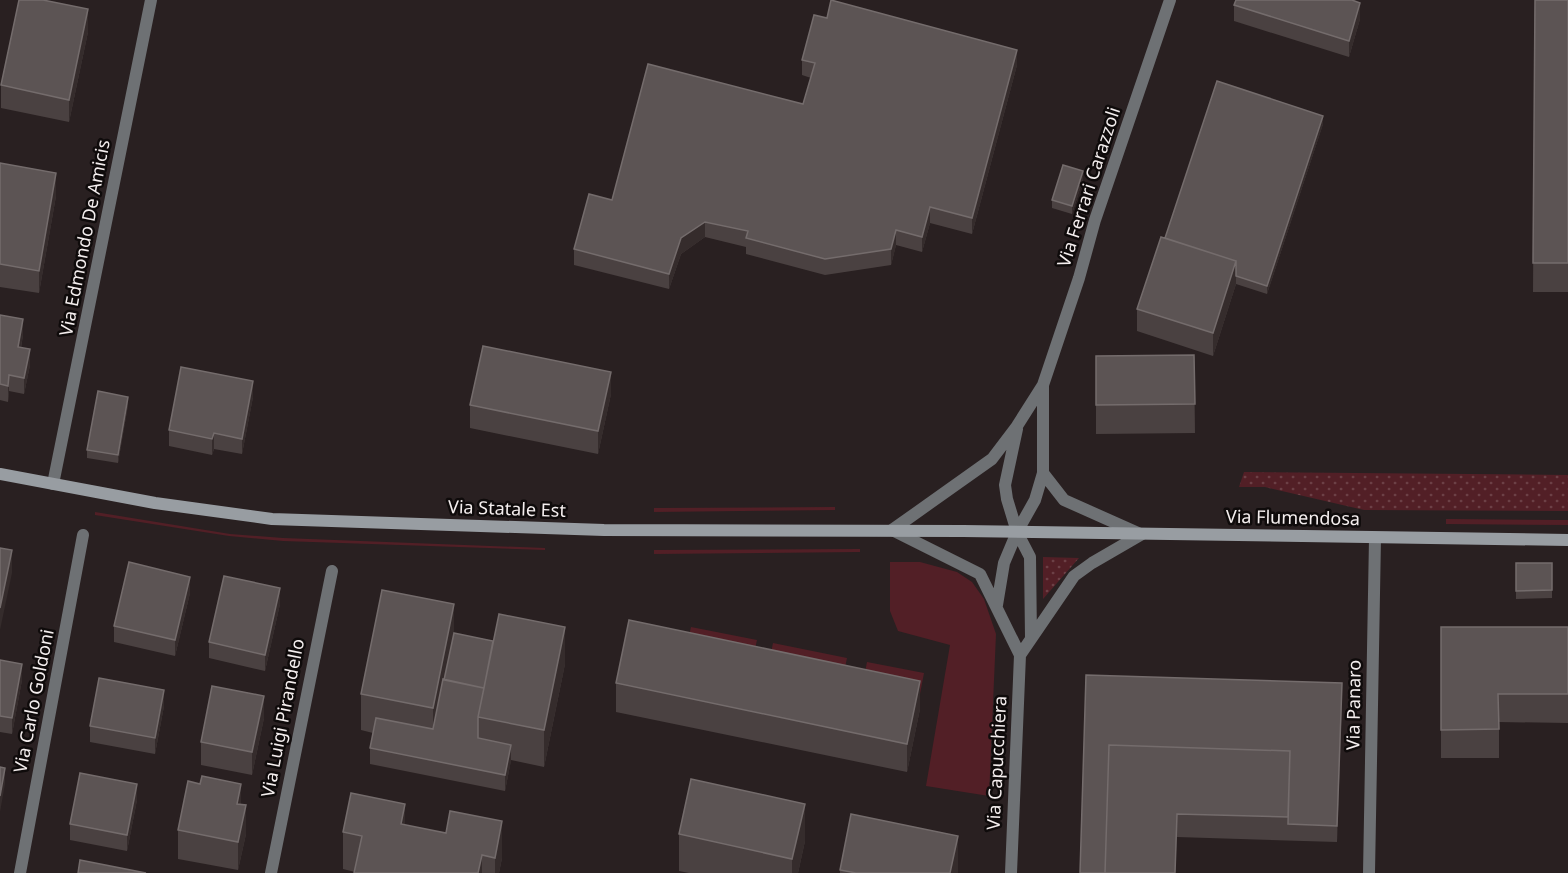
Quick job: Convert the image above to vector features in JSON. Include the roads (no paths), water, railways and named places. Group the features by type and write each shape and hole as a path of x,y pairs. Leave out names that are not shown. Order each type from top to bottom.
{"street":[{"name":"Via Edmondo De Amicis","path":"53,484 151,0"},
{"name":"Via Ferrari Carazzoli","path":"892,530 992,459 1017,426 1043,385 1079,278 1095,220 1170,0"},
{"name":"Via Ferrari Carazzoli","path":"1017,532 1035,500 1043,473 1043,385"},
{"name":"Via Ferrari Carazzoli","path":"1017,426 1005,485 1006,500 1017,532"},
{"path":"1043,473 1064,500 1142,534"},
{"name":"Via Statale Est","path":"0,474 155,503 272,519 604,530 1017,532"},
{"name":"Via Capucchiera","path":"892,530 980,574 1020,655 1011,873"},
{"path":"997,605 1004,563 1017,532"},
{"path":"1017,532 1030,557 1031,638"},
{"name":"Via Flumendosa","path":"1017,532 1568,540"},
{"path":"1020,655 1074,576 1092,562 1142,534"},
{"name":"Via Carlo Goldoni","path":"20,873 83,535"},
{"name":"Via Panaro","path":"1369,873 1375,537"},
{"name":"Via Luigi Pirandello","path":"271,873 332,571"}]}
